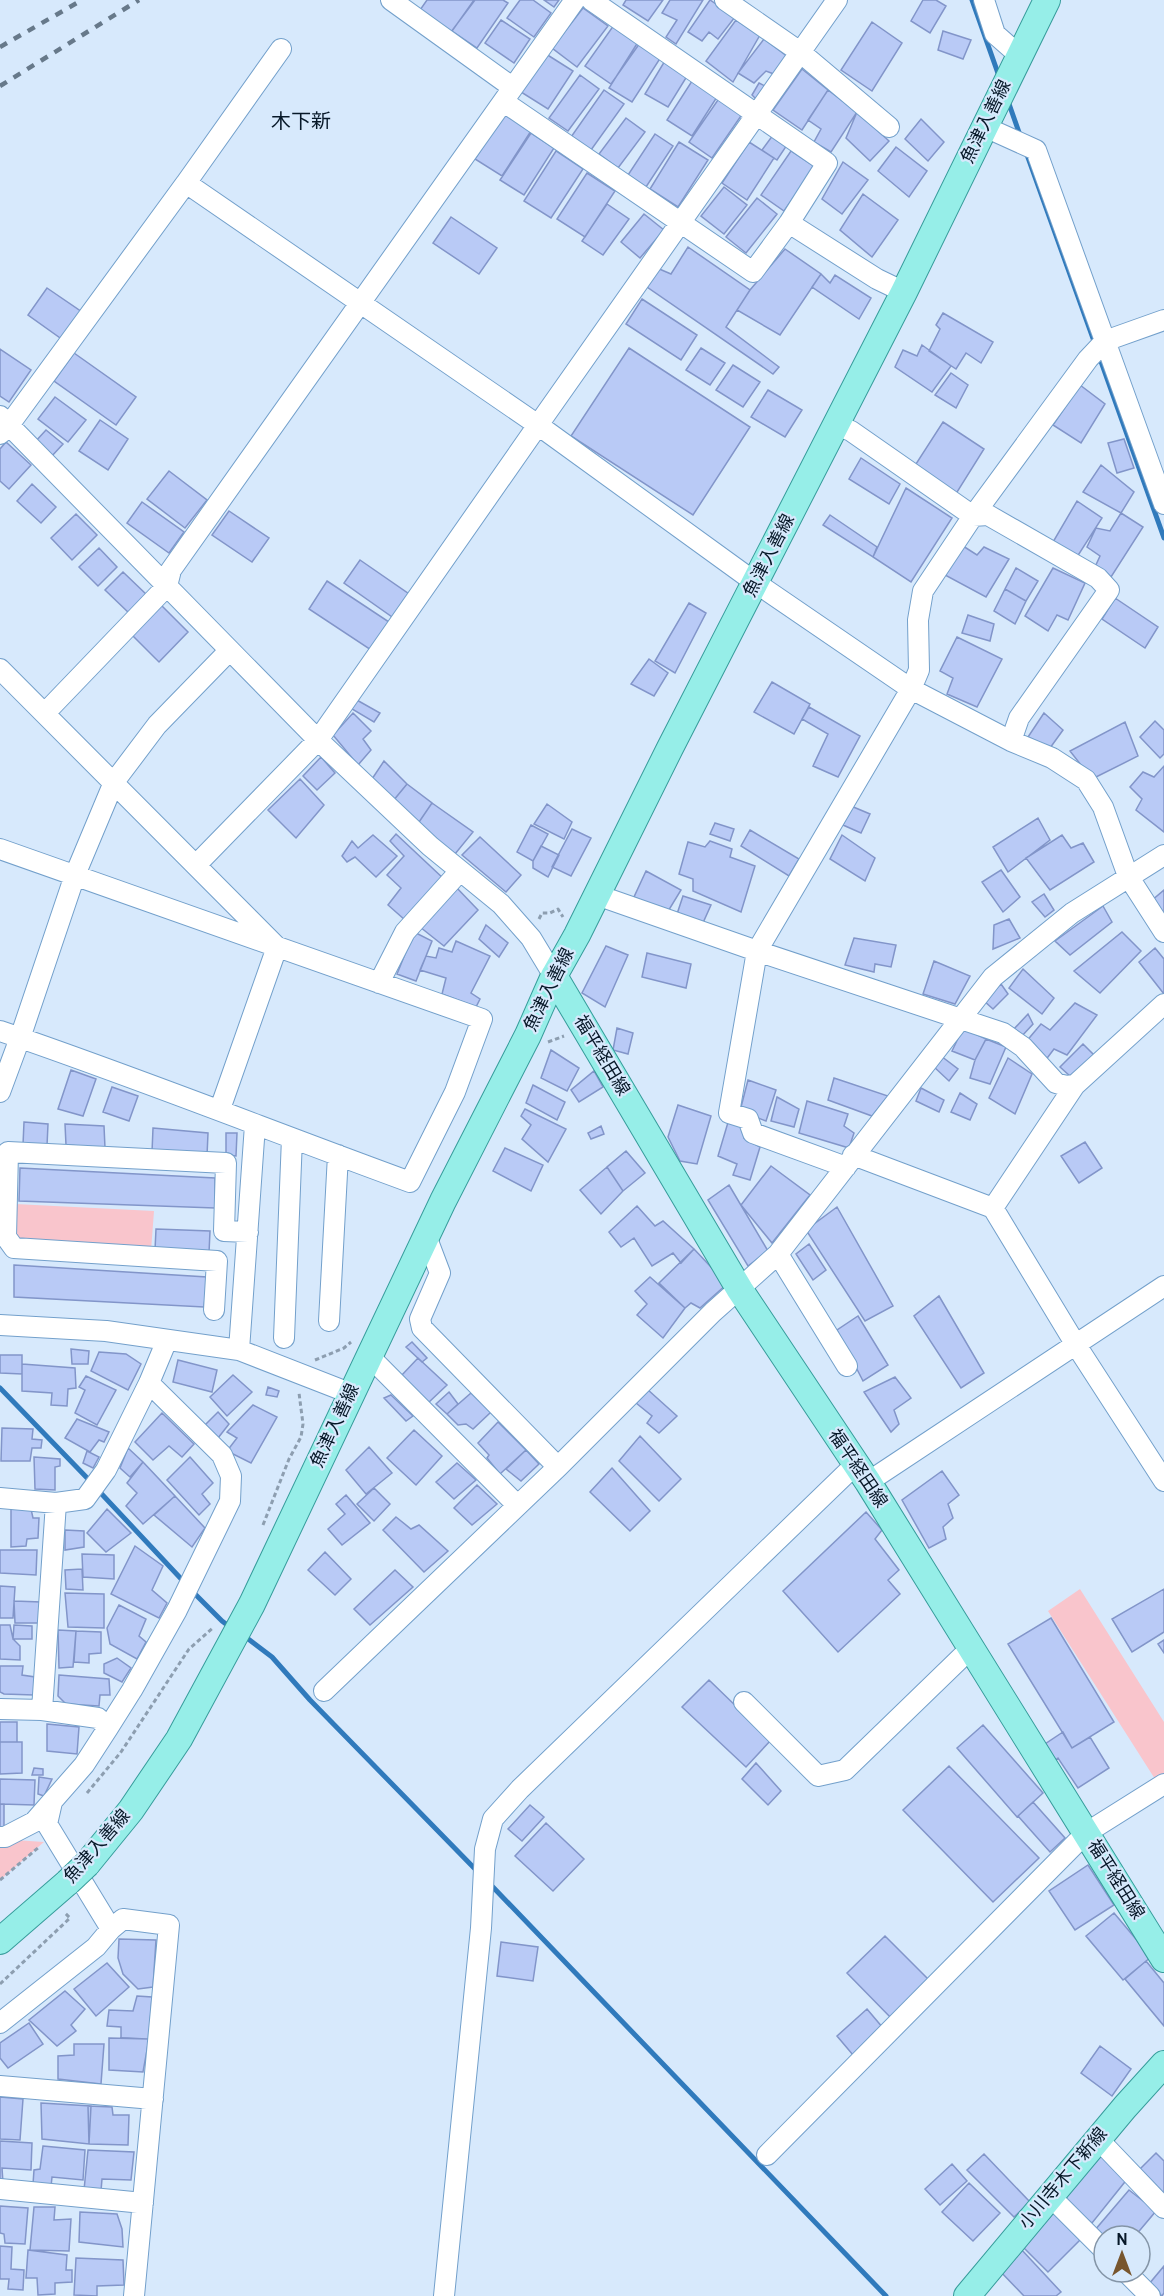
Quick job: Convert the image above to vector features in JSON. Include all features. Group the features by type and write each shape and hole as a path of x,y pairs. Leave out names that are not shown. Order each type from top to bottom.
{"main road":[{"name":"魚津入善線","path":"0,1941 87,1864 131,1810 179,1739 224,1656 252,1604 352,1394 362,1347 426,1236 528,1035 554,976 904,292 1047,0"},
{"name":"福平経田線","path":"554,976 740,1290 861,1474 1164,1959"},
{"name":"小川寺木下新線","path":"967,2296 1164,2064"}],"street":[{"path":"391,0 508,94 681,223 753,272 789,223 827,163 591,0"},
{"path":"45,713 167,586 171,570 575,0"},
{"path":"725,0 800,52 889,127"},
{"path":"196,865 318,740 837,0"},
{"path":"984,0 995,34 1020,56"},
{"path":"280,49 186,183 3,425 167,586 318,740 430,846 501,904 531,938 554,976"},
{"path":"985,127 1036,150 1164,504"},
{"path":"186,183 538,425 756,583 912,689 1011,741 1052,758 1086,780 1103,807 1128,876 1164,932"},
{"path":"789,223 877,279 904,292"},
{"path":"1164,320 1105,341 1088,359 973,516 922,591 918,620 919,670 912,689 757,951 729,1113 748,1119 753,1133 849,1161 993,1209 1076,1345 1164,1481"},
{"path":"837,425 851,431 973,516 988,515 1098,578 1110,591 1019,718 1011,741"},
{"path":"0,1092 75,874 114,782 158,725 229,651"},
{"path":"0,669 277,947"},
{"path":"0,849 482,1019 455,1092 410,1182 255,1125 219,1109 0,1031"},
{"path":"324,1691 558,1467 712,1312 740,1290 778,1254 993,976 1072,912 1164,855"},
{"path":"379,983 405,932 460,871"},
{"path":"597,895 1003,1033 1023,1047 1056,1083 1066,1086 1075,1085"},
{"path":"219,1109 277,947"},
{"path":"993,1209 1075,1085 1164,1004"},
{"path":"239,1350 255,1125"},
{"path":"284,1338 292,1138"},
{"path":"214,1310 217,1261 224,1231 226,1163 8,1152 6,1237 14,1248 217,1261"},
{"path":"329,1321 338,1155"},
{"path":"224,1231 248,1232"},
{"path":"426,1236 440,1273 420,1319 422,1328 558,1467"},
{"path":"778,1254 848,1366"},
{"path":"444,2296 481,1928 485,1849 493,1818 520,1789 861,1474 1076,1345 1164,1286"},
{"path":"0,1325 106,1331 239,1350 352,1394"},
{"path":"0,1498 56,1503 85,1499 106,1470 149,1383 167,1340"},
{"path":"362,1347 517,1505"},
{"path":"0,1837 5,1837 34,1822 84,1765 132,1690 177,1610 230,1501 231,1476 222,1455 149,1383"},
{"path":"42,1710 56,1503"},
{"path":"744,1702 818,1776 845,1770 971,1648"},
{"path":"0,1709 42,1710 98,1718 108,1728"},
{"path":"767,2155 1086,1833 1164,1784"},
{"path":"52,1802 47,1824 111,1929"},
{"path":"0,2023 96,1947 123,1919 169,1925 134,2296"},
{"path":"0,2086 153,2100"},
{"path":"1098,2139 1164,2208"},
{"path":"0,2189 143,2203"},
{"path":"1050,2196 1092,2238"},
{"path":"1138,2284 1150,2296"}],"path":[{"path":"262,1528 290,1458 301,1437 303,1424 299,1391 316,1359 344,1348 362,1347"},
{"path":"85,1796 121,1752 189,1649 206,1634"},
{"path":"0,1880 45,1840 47,1824"},
{"path":"0,1984 70,1918 62,1909"}],"shaded area":[{"path":"15,1204 154,1211 151,1251 15,1244"},
{"path":"1080,1589 1164,1722 1164,1774 1155,1779 1048,1611"},
{"path":"0,1839 44,1842 0,1880"}],"building":[{"path":"427,0 475,0 451,32 420,10"},
{"path":"474,0 503,0 508,3 477,48 452,31"},
{"path":"520,0 533,0 551,13 534,37 507,18"},
{"path":"544,0 559,0 554,7"},
{"path":"626,0 663,0 648,21 623,5"},
{"path":"670,0 703,0 676,44 666,37 677,20 662,13"},
{"path":"710,0 735,17 718,39 709,32 702,41 688,32"},
{"path":"923,0 936,0 946,6 930,33 911,21"},
{"path":"583,8 608,26 577,67 552,48"},
{"path":"501,20 530,39 514,63 485,43"},
{"path":"736,20 760,35 733,82 706,61"},
{"path":"872,22 902,43 872,91 841,70"},
{"path":"614,25 640,43 611,84 585,66"},
{"path":"943,31 971,40 963,59 938,50"},
{"path":"764,39 788,57 774,74 766,71 754,83 738,73"},
{"path":"638,42 661,57 632,102 609,88"},
{"path":"546,54 573,71 548,109 521,92"},
{"path":"666,59 689,73 668,107 645,94"},
{"path":"802,69 828,90 802,130 773,110"},
{"path":"580,75 599,89 568,131 549,118"},
{"path":"692,81 717,97 692,136 667,120"},
{"path":"759,83 767,87 758,101 752,95"},
{"path":"604,90 624,104 591,150 571,137"},
{"path":"828,90 857,112 831,152 814,142 821,129 808,120"},
{"path":"720,97 743,113 712,158 689,142"},
{"path":"857,112 889,141 870,161 846,138"},
{"path":"504,114 531,131 502,176 475,159"},
{"path":"626,118 645,132 618,168 599,154"},
{"path":"921,119 944,142 928,161 905,139"},
{"path":"531,133 554,148 524,195 500,180"},
{"path":"655,134 673,146 646,187 628,175"},
{"path":"773,135 787,145 777,160 762,150"},
{"path":"679,142 708,160 678,207 650,189"},
{"path":"749,142 774,158 747,200 722,183"},
{"path":"896,147 927,171 909,197 878,171"},
{"path":"556,151 583,169 551,218 524,201"},
{"path":"791,151 815,167 784,211 761,195"},
{"path":"843,162 868,180 842,214 822,199"},
{"path":"587,173 615,191 585,237 557,219"},
{"path":"724,187 747,205 724,234 701,216"},
{"path":"863,194 898,220 872,257 840,230"},
{"path":"757,198 777,214 746,253 726,237"},
{"path":"607,204 629,219 603,255 582,241"},
{"path":"644,214 664,230 640,258 621,242"},
{"path":"451,217 497,248 479,274 433,243"},
{"path":"688,247 750,290 726,327 779,367 773,374 647,287 657,268 671,274"},
{"path":"785,249 821,274 780,335 737,310 750,290"},
{"path":"821,274 830,283 835,275 871,298 859,319 812,287"},
{"path":"47,288 82,312 63,340 28,315"},
{"path":"642,299 697,335 681,360 626,324"},
{"path":"943,313 993,342 981,363 966,353 956,369 929,351 940,329 936,325"},
{"path":"922,345 951,366 932,392 895,367 903,350 917,356"},
{"path":"629,348 750,427 693,515 571,436"},
{"path":"701,348 725,363 710,385 686,370"},
{"path":"0,349 31,370 9,402 0,396"},
{"path":"74,353 136,397 116,425 54,381"},
{"path":"733,365 760,382 743,407 716,390"},
{"path":"951,373 968,385 956,408 935,395"},
{"path":"1080,385 1105,404 1081,443 1053,425"},
{"path":"768,390 802,410 785,437 751,417"},
{"path":"55,397 86,420 68,442 38,419"},
{"path":"100,420 128,439 108,470 79,451"},
{"path":"943,422 984,449 954,497 914,467"},
{"path":"46,430 63,444 51,457 35,442"},
{"path":"1124,439 1134,468 1117,473 1108,443"},
{"path":"6,442 31,465 9,489 0,481 0,449"},
{"path":"861,458 900,484 889,504 849,479"},
{"path":"1101,465 1134,492 1121,513 1083,492"},
{"path":"169,471 207,500 185,528 147,499"},
{"path":"32,484 56,507 41,523 17,501"},
{"path":"906,488 952,518 911,582 873,557"},
{"path":"1077,501 1102,518 1077,557 1053,542"},
{"path":"142,502 184,532 169,553 127,523"},
{"path":"229,511 269,538 252,562 212,535"},
{"path":"1121,513 1143,527 1111,577 1095,567 1100,556 1087,547 1096,528 1110,531"},
{"path":"76,514 97,535 72,560 51,538"},
{"path":"830,515 877,547 873,557 823,525"},
{"path":"963,546 977,555 984,547 1009,559 986,597 945,575"},
{"path":"99,548 117,567 98,586 79,567"},
{"path":"360,560 412,596 395,619 344,583"},
{"path":"1016,568 1038,581 1026,601 1005,589"},
{"path":"1053,568 1085,583 1068,620 1057,615 1048,631 1025,616"},
{"path":"123,572 148,596 130,614 105,590"},
{"path":"327,581 389,622 371,650 309,609"},
{"path":"1005,589 1026,601 1015,624 994,611"},
{"path":"1115,598 1158,627 1145,648 1102,619"},
{"path":"689,603 706,613 675,673 655,661"},
{"path":"160,604 188,632 159,662 131,634"},
{"path":"968,615 994,624 990,641 962,633"},
{"path":"957,637 1002,659 977,707 947,694 953,678 940,671"},
{"path":"649,659 668,673 654,696 631,684"},
{"path":"772,682 810,704 794,734 754,712"},
{"path":"355,699 380,713 374,722 352,709"},
{"path":"809,707 860,736 838,777 813,766 828,734 802,719"},
{"path":"353,713 371,731 363,739 371,750 358,765 333,735"},
{"path":"1044,713 1063,730 1050,748 1028,737"},
{"path":"1155,721 1164,730 1164,754 1160,758 1140,737"},
{"path":"1125,722 1138,756 1092,779 1070,751"},
{"path":"321,757 335,773 317,790 303,776"},
{"path":"384,761 407,784 393,801 372,779"},
{"path":"1164,766 1164,832 1136,810 1142,799 1130,787 1143,772 1154,777"},
{"path":"300,779 324,805 296,838 268,810"},
{"path":"407,784 432,803 417,825 393,801"},
{"path":"432,803 473,832 455,854 417,825"},
{"path":"547,804 572,822 564,839 534,824"},
{"path":"851,806 870,814 861,833 843,825"},
{"path":"1038,818 1050,840 1008,872 993,847"},
{"path":"715,823 734,829 730,841 710,834"},
{"path":"531,825 548,834 533,861 517,852"},
{"path":"572,829 591,838 571,876 552,867"},
{"path":"750,830 799,859 789,876 741,846"},
{"path":"396,834 445,880 405,920 388,905 401,888 387,875 404,856 390,841"},
{"path":"373,835 397,856 376,877 355,857 347,862 342,856 352,841 358,848"},
{"path":"842,835 875,858 865,881 830,859"},
{"path":"1062,835 1071,848 1083,843 1094,862 1050,890 1026,858"},
{"path":"480,837 521,875 506,892 462,855"},
{"path":"710,841 732,849 730,857 755,866 741,912 693,891 693,879 679,874 688,842 705,847"},
{"path":"541,846 559,855 548,877 533,868 533,861"},
{"path":"1001,870 1020,897 1003,912 982,882"},
{"path":"646,871 681,890 667,913 634,897"},
{"path":"455,886 478,910 444,946 420,927"},
{"path":"1164,890 1164,914 1151,901"},
{"path":"1044,894 1054,910 1045,917 1032,902"},
{"path":"683,896 711,905 702,925 676,917"},
{"path":"1103,906 1112,922 1070,955 1055,941"},
{"path":"1009,919 1020,938 993,949 994,925"},
{"path":"486,925 508,943 499,957 479,939"},
{"path":"414,932 432,941 416,981 397,974"},
{"path":"1122,932 1141,951 1100,993 1074,971"},
{"path":"854,938 896,945 891,967 875,964 874,972 845,965"},
{"path":"456,941 490,956 471,993 480,999 476,1007 442,994 446,978 420,970 426,956 436,958 439,948 452,952"},
{"path":"606,946 628,955 605,1007 582,993"},
{"path":"1155,948 1164,959 1164,994 1139,962"},
{"path":"647,953 691,964 686,988 642,977"},
{"path":"934,961 970,976 955,1004 923,994"},
{"path":"1023,969 1054,998 1042,1014 1009,988"},
{"path":"1001,984 1008,994 993,1009 983,1000"},
{"path":"1075,1003 1097,1015 1067,1055 1054,1049 1045,1061 1025,1043 1041,1024 1050,1030"},
{"path":"1028,1014 1033,1024 1021,1037 1013,1030"},
{"path":"617,1028 633,1033 628,1054 613,1050"},
{"path":"963,1028 986,1039 975,1060 952,1051"},
{"path":"986,1039 1006,1047 990,1084 970,1078 975,1060"},
{"path":"1083,1044 1094,1055 1070,1076 1060,1067"},
{"path":"551,1050 579,1068 567,1091 541,1078"},
{"path":"941,1056 958,1069 949,1081 933,1066"},
{"path":"1008,1058 1032,1074 1015,1114 989,1098"},
{"path":"71,1070 96,1079 83,1116 58,1109"},
{"path":"594,1071 603,1087 579,1102 571,1090"},
{"path":"834,1078 888,1096 872,1116 828,1100"},
{"path":"748,1080 776,1090 766,1121 740,1111"},
{"path":"533,1085 565,1102 557,1120 526,1103"},
{"path":"112,1087 138,1096 129,1121 103,1112"},
{"path":"921,1088 944,1100 939,1112 916,1101"},
{"path":"960,1093 977,1104 970,1120 951,1112"},
{"path":"777,1097 799,1109 794,1127 771,1121"},
{"path":"807,1101 848,1114 844,1126 854,1133 849,1148 799,1133"},
{"path":"678,1105 711,1116 697,1164 680,1161 668,1137"},
{"path":"525,1109 566,1129 548,1162 522,1139 531,1125 521,1116"},
{"path":"729,1119 746,1125 744,1138 760,1147 750,1180 733,1175 737,1164 718,1156"},
{"path":"24,1122 48,1124 47,1146 23,1145"},
{"path":"65,1124 104,1126 105,1148 66,1145"},
{"path":"601,1126 604,1134 591,1139 588,1133"},
{"path":"153,1128 208,1133 207,1156 152,1152"},
{"path":"226,1133 237,1133 236,1156 226,1155"},
{"path":"1085,1142 1102,1168 1079,1183 1061,1156"},
{"path":"505,1148 543,1165 531,1191 493,1171"},
{"path":"626,1151 645,1173 623,1191 607,1167"},
{"path":"771,1166 810,1195 772,1243 741,1205"},
{"path":"607,1167 623,1191 601,1214 580,1190"},
{"path":"20,1168 215,1178 215,1208 19,1201"},
{"path":"729,1185 768,1251 748,1266 708,1200"},
{"path":"637,1206 655,1226 663,1221 694,1249 681,1263 673,1253 652,1266 634,1238 621,1247 609,1232"},
{"path":"837,1207 893,1306 865,1321 806,1230"},
{"path":"156,1229 210,1231 209,1253 155,1250"},
{"path":"809,1244 826,1270 813,1280 796,1254"},
{"path":"694,1249 727,1284 700,1308 691,1303 685,1308 659,1283"},
{"path":"14,1265 207,1277 204,1307 14,1297"},
{"path":"650,1277 685,1308 663,1338 637,1315 647,1304 635,1291"},
{"path":"939,1296 984,1373 961,1388 914,1316"},
{"path":"858,1316 888,1365 863,1381 837,1330"},
{"path":"412,1342 427,1358 422,1362 406,1347"},
{"path":"71,1349 89,1351 88,1364 72,1364"},
{"path":"99,1352 126,1354 141,1364 128,1390 91,1371"},
{"path":"0,1355 22,1355 22,1374 0,1373"},
{"path":"418,1358 447,1385 427,1404 401,1376"},
{"path":"178,1360 217,1370 212,1392 173,1382"},
{"path":"22,1364 75,1368 76,1388 68,1389 67,1406 51,1405 52,1393 22,1391"},
{"path":"233,1375 252,1392 227,1416 210,1397"},
{"path":"86,1376 116,1390 97,1425 75,1413 85,1390 79,1387"},
{"path":"895,1377 911,1398 894,1410 899,1424 891,1432 864,1392"},
{"path":"268,1387 279,1391 277,1397 266,1395"},
{"path":"647,1389 677,1416 659,1433 647,1423 652,1416 636,1403"},
{"path":"449,1392 458,1404 447,1414 436,1404"},
{"path":"471,1393 491,1412 473,1429 466,1424 458,1425 447,1414"},
{"path":"391,1395 413,1416 406,1421 384,1398"},
{"path":"253,1405 277,1417 251,1463 227,1451 237,1438 227,1432"},
{"path":"218,1412 229,1424 218,1438 205,1425"},
{"path":"162,1413 194,1444 182,1457 169,1446 153,1460 135,1442"},
{"path":"77,1419 109,1432 104,1442 99,1440 90,1452 65,1438"},
{"path":"498,1422 526,1450 500,1474 487,1458 489,1455 478,1443"},
{"path":"2,1428 33,1429 32,1439 42,1440 41,1448 32,1448 30,1461 1,1461"},
{"path":"414,1430 442,1456 416,1485 387,1458"},
{"path":"640,1436 681,1479 659,1501 619,1461"},
{"path":"369,1447 392,1473 366,1494 346,1470"},
{"path":"128,1448 143,1462 130,1477 120,1468"},
{"path":"526,1450 539,1464 521,1481 506,1469"},
{"path":"87,1451 99,1457 93,1468 83,1463"},
{"path":"34,1457 60,1459 60,1466 55,1467 55,1490 35,1489"},
{"path":"190,1457 213,1483 202,1494 210,1504 199,1515 167,1480"},
{"path":"143,1462 175,1496 143,1524 126,1506 137,1493 127,1483"},
{"path":"457,1463 476,1480 454,1499 436,1482"},
{"path":"612,1468 650,1511 630,1531 590,1492"},
{"path":"942,1471 959,1495 948,1504 953,1518 943,1527 946,1539 929,1548 902,1500"},
{"path":"477,1485 497,1504 472,1525 454,1508"},
{"path":"374,1488 390,1504 374,1521 357,1504"},
{"path":"346,1495 370,1523 342,1545 328,1529 345,1514 336,1504"},
{"path":"175,1496 205,1528 192,1547 154,1515"},
{"path":"11,1509 31,1509 33,1518 39,1518 38,1538 27,1539 26,1546 11,1547"},
{"path":"107,1509 131,1533 106,1552 87,1533"},
{"path":"866,1512 882,1530 875,1539 899,1570 888,1580 900,1594 838,1652 783,1591"},
{"path":"396,1517 411,1529 419,1525 448,1551 424,1572 383,1530"},
{"path":"65,1530 84,1531 84,1547 65,1550"},
{"path":"135,1546 163,1566 152,1590 167,1603 159,1618 111,1594"},
{"path":"0,1550 37,1550 36,1575 0,1573"},
{"path":"325,1552 351,1579 335,1595 308,1570"},
{"path":"82,1554 114,1555 114,1579 83,1577"},
{"path":"82,1569 83,1590 66,1589 65,1570"},
{"path":"395,1570 413,1587 370,1625 354,1609"},
{"path":"0,1586 15,1587 13,1618 0,1618"},
{"path":"1164,1589 1164,1632 1132,1652 1112,1619"},
{"path":"65,1593 104,1594 104,1628 68,1627"},
{"path":"14,1601 41,1602 40,1623 15,1623"},
{"path":"119,1605 146,1619 139,1636 146,1642 137,1659 110,1644 107,1628"},
{"path":"1051,1618 1114,1722 1072,1748 1008,1644"},
{"path":"0,1625 10,1625 13,1639 20,1646 20,1660 0,1659"},
{"path":"14,1625 32,1626 32,1639 13,1639"},
{"path":"58,1630 76,1631 73,1667 59,1668"},
{"path":"76,1631 101,1632 101,1653 89,1654 89,1663 74,1662"},
{"path":"1164,1640 1164,1653 1158,1644"},
{"path":"117,1658 131,1668 122,1682 104,1673 104,1664"},
{"path":"0,1666 23,1666 22,1675 35,1677 34,1695 0,1692"},
{"path":"59,1675 109,1679 110,1695 100,1695 99,1706 66,1704 58,1696"},
{"path":"709,1680 771,1740 746,1767 682,1707"},
{"path":"0,1722 17,1722 17,1742 0,1742"},
{"path":"47,1724 79,1727 77,1754 47,1751"},
{"path":"983,1725 1043,1793 1017,1817 957,1748"},
{"path":"1063,1732 1072,1748 1090,1737 1109,1768 1078,1788 1058,1758 1053,1762 1042,1746"},
{"path":"0,1742 22,1742 22,1773 0,1774"},
{"path":"756,1763 781,1791 768,1805 742,1779"},
{"path":"949,1766 1039,1858 993,1902 903,1810"},
{"path":"34,1768 43,1769 43,1775 32,1775"},
{"path":"39,1777 52,1779 44,1796 38,1794"},
{"path":"0,1779 35,1780 34,1805 0,1804"},
{"path":"1033,1802 1065,1838 1050,1852 1018,1816"},
{"path":"0,1804 4,1804 4,1828 0,1828"},
{"path":"530,1805 544,1817 522,1841 508,1829"},
{"path":"546,1823 584,1859 553,1891 515,1856"},
{"path":"1088,1865 1114,1905 1075,1930 1049,1891"},
{"path":"1114,1913 1151,1957 1123,1980 1086,1936"},
{"path":"885,1936 931,1982 893,2020 847,1973"},
{"path":"119,1939 156,1940 153,1987 138,1989 123,1974 118,1958"},
{"path":"501,1942 538,1947 533,1981 497,1976"},
{"path":"1146,1961 1164,1983 1164,2026 1125,1979"},
{"path":"107,1963 129,1987 96,2016 74,1989"},
{"path":"65,1991 85,2009 71,2025 76,2031 57,2046 29,2020"},
{"path":"137,1996 152,1997 149,2039 121,2038 121,2027 107,2026 109,2010 133,2011"},
{"path":"867,2009 883,2028 853,2055 837,2036"},
{"path":"29,2023 43,2044 8,2068 0,2058 0,2043"},
{"path":"109,2038 149,2039 143,2072 109,2070"},
{"path":"74,2044 104,2044 101,2084 58,2079 58,2056 74,2055"},
{"path":"1100,2046 1131,2069 1112,2096 1081,2073"},
{"path":"0,2097 23,2099 20,2140 0,2139"},
{"path":"41,2103 91,2106 89,2144 42,2139"},
{"path":"88,2106 112,2107 113,2115 129,2115 128,2145 89,2144"},
{"path":"0,2141 32,2143 31,2170 2,2168 3,2183 0,2182"},
{"path":"43,2146 85,2150 83,2180 52,2177 51,2187 33,2184 34,2170 40,2169"},
{"path":"88,2150 134,2152 131,2180 102,2179 101,2191 84,2190"},
{"path":"1096,2152 1128,2178 1092,2223 1060,2198"},
{"path":"1156,2153 1164,2161 1164,2200 1137,2172"},
{"path":"984,2154 1030,2202 1014,2217 967,2170"},
{"path":"952,2164 967,2181 940,2205 925,2189"},
{"path":"969,2183 1000,2213 973,2241 942,2212"},
{"path":"1129,2190 1156,2211 1145,2224 1100,2224"},
{"path":"0,2206 28,2208 25,2244 5,2243 4,2234 0,2233"},
{"path":"34,2207 55,2207 54,2220 71,2219 69,2251 30,2250"},
{"path":"1051,2209 1081,2239 1048,2272 1018,2242"},
{"path":"80,2212 117,2214 122,2229 123,2247 79,2242"},
{"path":"0,2246 12,2247 11,2269 24,2270 23,2290 8,2289 9,2279 0,2279"},
{"path":"1020,2248 1061,2292 1056,2296 1024,2296 998,2269"},
{"path":"28,2250 67,2255 66,2270 72,2270 72,2282 55,2283 55,2294 38,2295 37,2278 26,2278"},
{"path":"76,2258 123,2260 124,2285 97,2286 97,2296 74,2295"},
{"path":"1164,2266 1162,2296 1149,2284 1152,2284 1152,2280"}],"waterway":[{"path":"972,0 1000,79"},
{"path":"1008,101 1021,138"},
{"path":"1026,152 1095,344"},
{"path":"1099,356 1164,538"},
{"path":"0,1388 91,1482"},
{"path":"97,1489 185,1583"},
{"path":"191,1590 230,1627"},
{"path":"243,1635 272,1657 310,1700 479,1873"},
{"path":"490,1884 886,2296"}],"railway":[{"path":"0,47 82,0"},
{"path":"0,86 139,0"}],"district":[{"name":"木下新","path":"301,123"}]}
